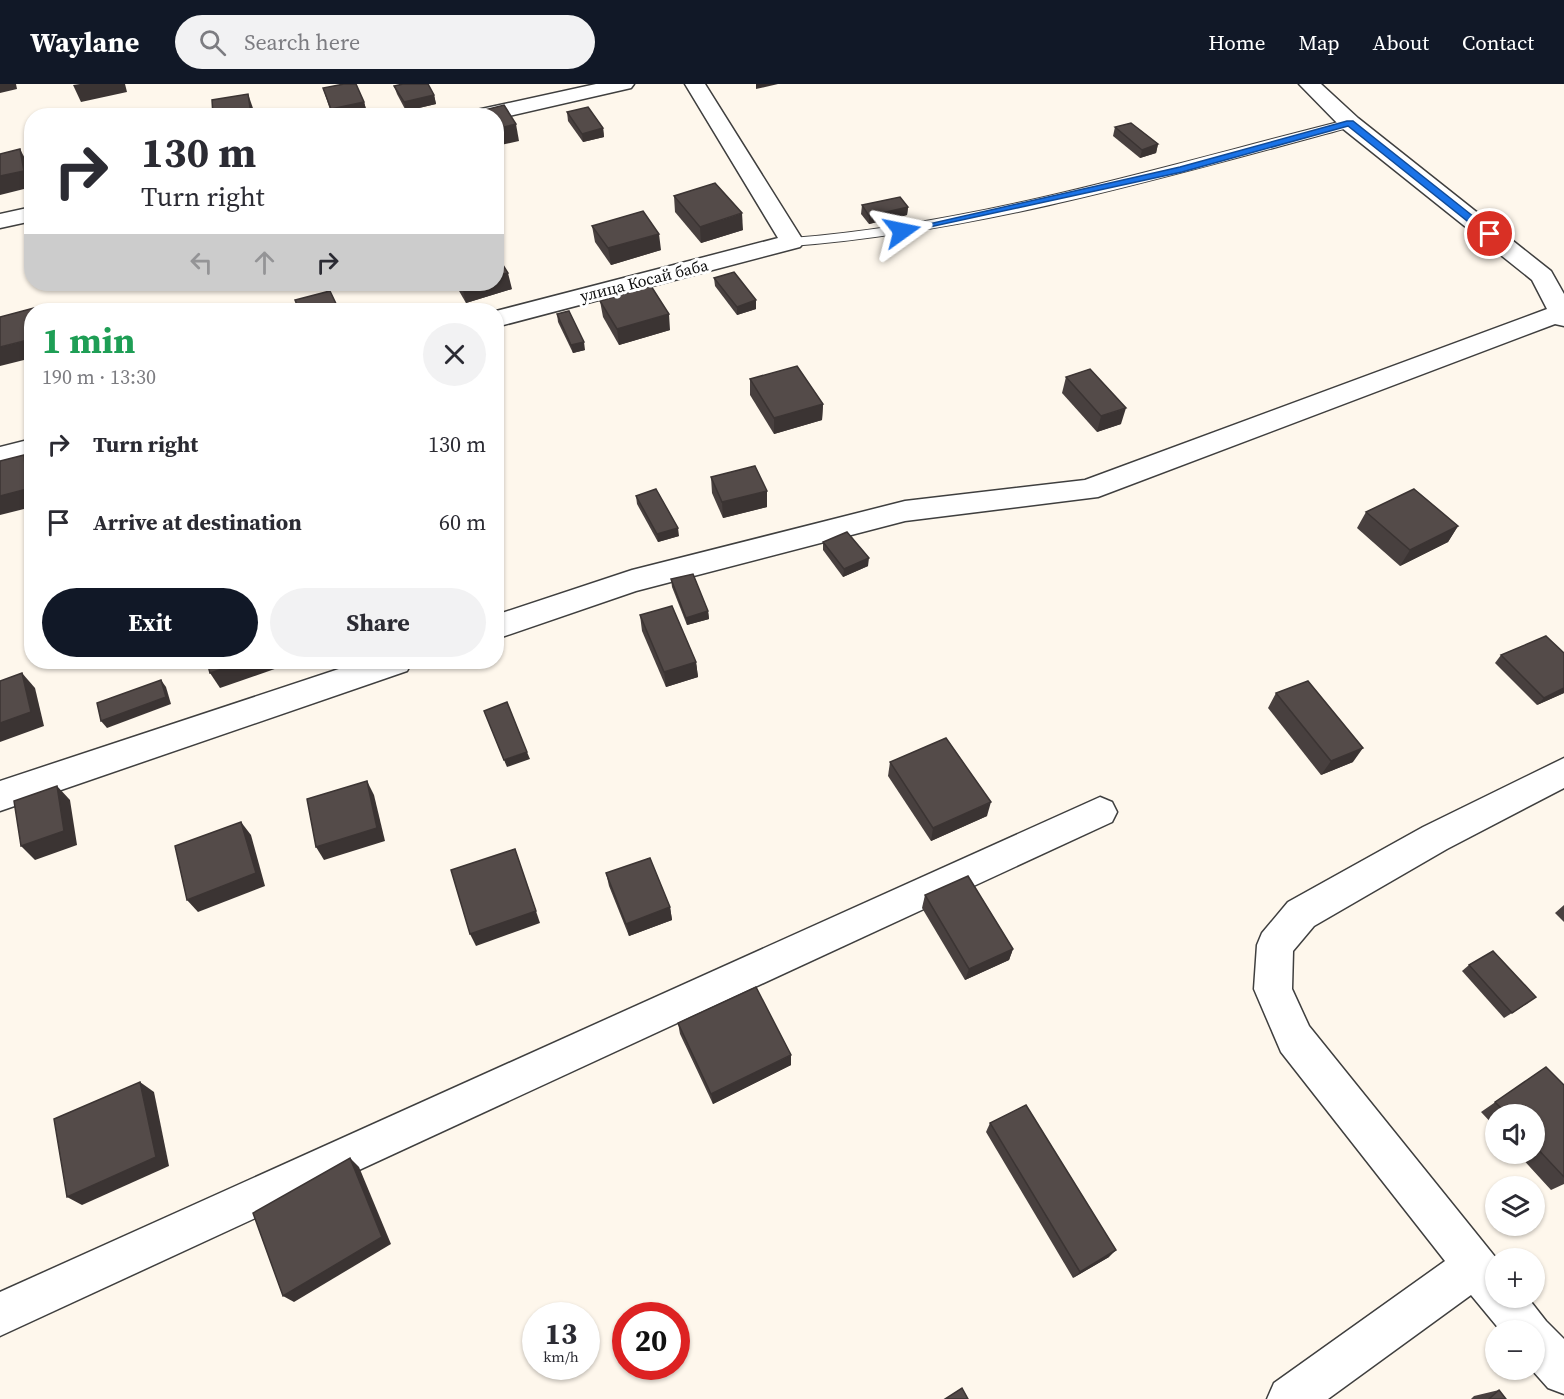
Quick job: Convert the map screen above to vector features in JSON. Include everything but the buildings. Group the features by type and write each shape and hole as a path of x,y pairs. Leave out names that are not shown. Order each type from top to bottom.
{"street":[{"path":"504,111 624,84"},
{"path":"695,84 792,242"},
{"path":"504,624 632,581 905,511 1088,490 1562,316 1542,276 1350,123 1309,84"},
{"path":"0,221 24,216"},
{"name":"улица Косай баба","path":"504,317 792,242"},
{"path":"0,457 24,450"},
{"path":"0,796 375,669"},
{"path":"1485,1280 1294,1039 1273,989 1275,945 1301,914 1435,838 1564,772"},
{"path":"0,1314 1100,812"},
{"path":"1290,1399 1485,1289"},
{"path":"1509,1308 1519,1320"},
{"path":"1545,1350 1564,1372"}],"lane":[{"path":"792,242 902,231 1085,192 1182,170 1350,123"}],"route":[{"path":"902,231 1182,170 1350,123 1490,234"}]}
